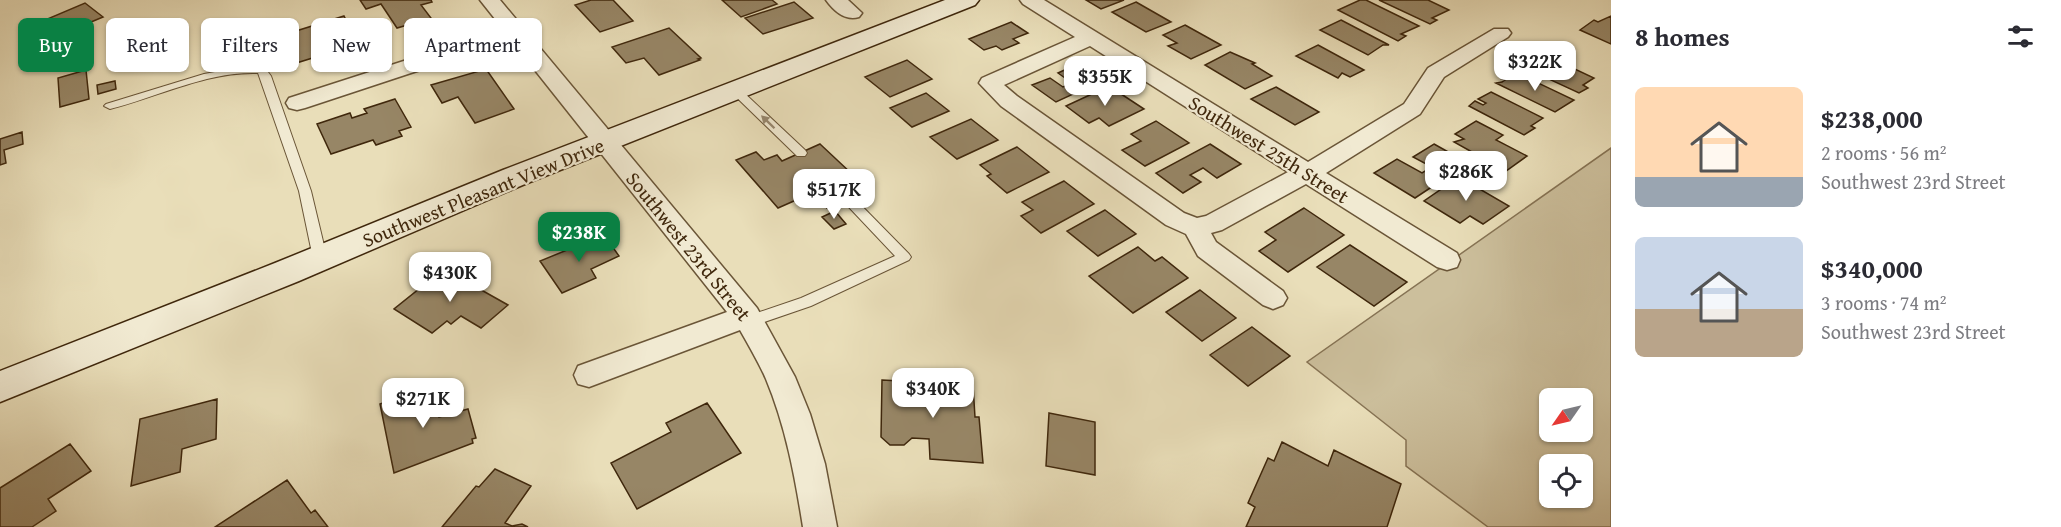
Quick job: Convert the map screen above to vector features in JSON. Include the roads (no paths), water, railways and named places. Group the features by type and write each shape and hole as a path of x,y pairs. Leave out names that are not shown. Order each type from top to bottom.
{"main road":[{"name":"Southwest Pleasant View Drive","path":"0,387 470,195 967,0"}],"street":[{"name":"Southwest 23rd Street","path":"489,0 504,18"},
{"path":"836,0 852,13"},
{"name":"Southwest 25th Street","path":"1030,0 1447,260"},
{"path":"1195,228 1213,224 1404,115 1412,109 1436,73 1501,33"},
{"path":"1091,38 990,83 1010,100 1175,219 1195,228 1207,249 1272,298"},
{"name":"Southwest 23rd Street","path":"542,65 749,318 780,377 794,414 808,464 820,527"},
{"path":"297,103 404,68"},
{"path":"589,375 749,318"}],"lane":[{"path":"110,106 230,72 252,68 261,70 266,76 305,191 320,258"},
{"path":"736,91 801,153"},
{"path":"749,318 806,302 904,257 848,199"}]}
